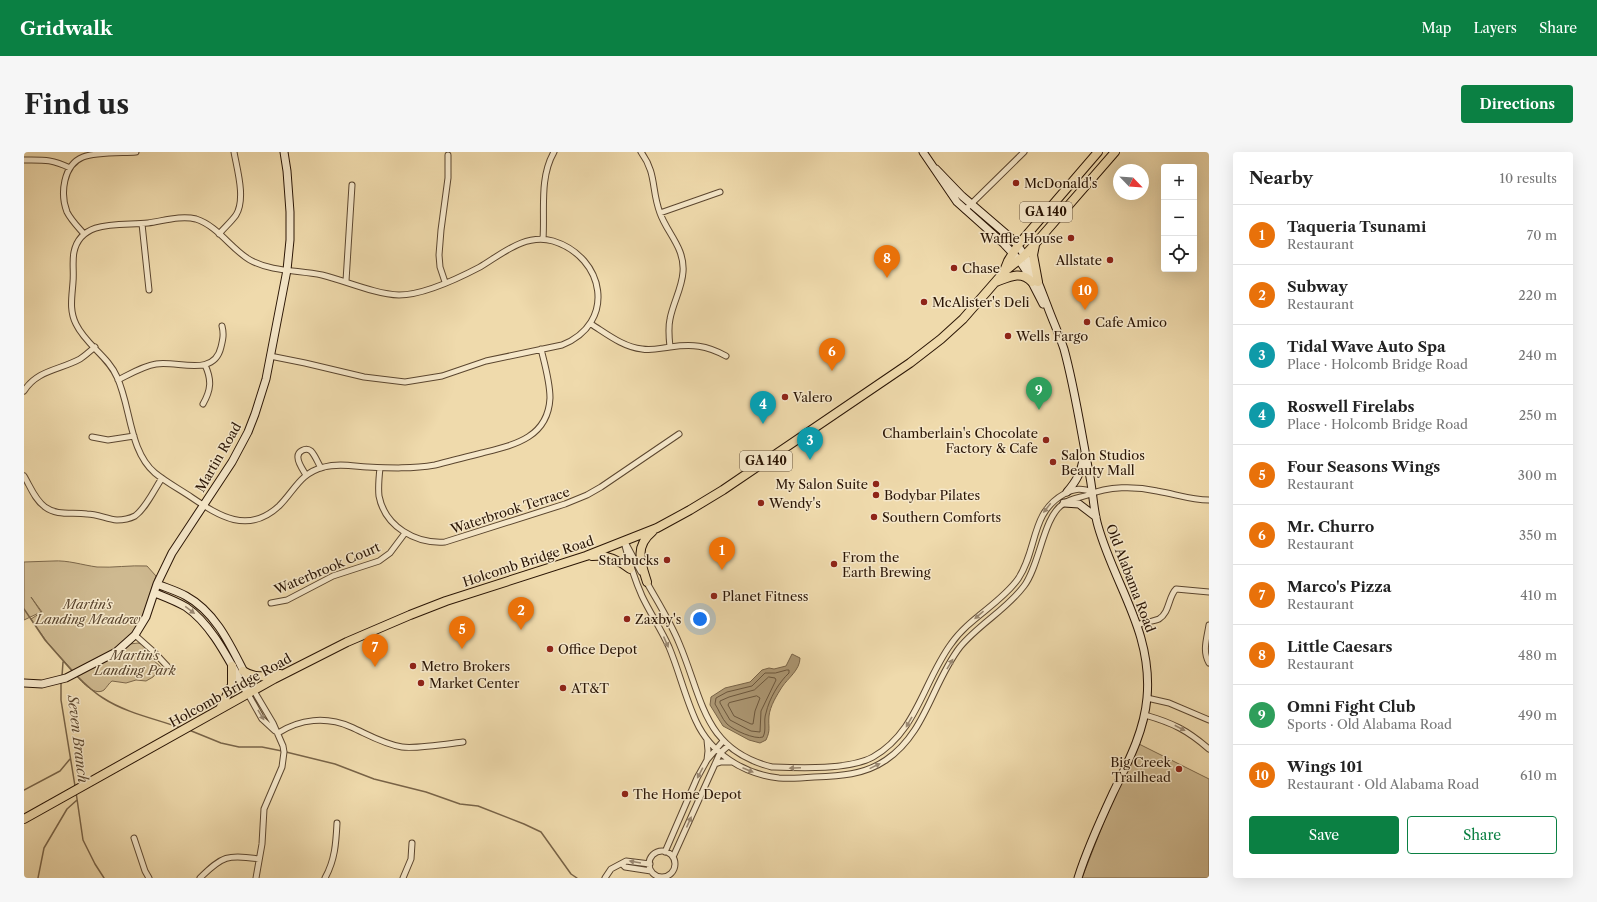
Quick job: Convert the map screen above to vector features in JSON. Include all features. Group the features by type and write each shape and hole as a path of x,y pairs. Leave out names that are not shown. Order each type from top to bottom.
{"main road":[{"name":"Holcomb Bridge Road","path":"1004,272 1018,245 1098,152"},
{"name":"Holcomb Bridge Road","path":"24,819 286,672 356,638 419,611 492,585 586,556 624,542 657,528 723,490 918,357 963,319 1004,272 1022,258 1035,244 1115,152"},
{"path":"1035,244 1035,282"},
{"path":"995,283 1019,275 1027,277 1035,282"},
{"path":"647,582 639,557 645,538 657,528"},
{"path":"586,556 598,555 611,558 621,562 630,569"},
{"path":"220,709 232,685 232,666"},
{"path":"243,671 251,676 258,677 286,672"}],"street":[{"path":"84,234 71,218 65,205 64,190 66,176 70,168 76,161 87,156 136,152"},
{"path":"219,234 236,215 240,207 241,194 234,152"},
{"name":"Martin Road","path":"24,683 42,684 66,678 116,652 135,635 146,617 157,584 172,553 232,462 248,432 261,396 287,270 290,240 290,212 284,152"},
{"path":"543,239 545,177 548,163 554,152"},
{"path":"641,152 652,170 655,198 660,213 679,248 683,264 682,280 669,321 670,347"},
{"name":"Old Alabama Road","path":"923,152 936,169 971,204 1018,245 1022,258 1035,282 1039,297 1055,324 1066,359 1085,448 1096,517 1102,541 1141,635 1147,669 1147,698 1145,716 1136,746 1085,855 1078,878"},
{"path":"965,210 1024,152"},
{"path":"445,282 440,267 439,255 448,178 448,155"},
{"path":"24,160 48,160 70,168"},
{"name":"Old Alabama Road","path":"936,169 950,194 965,210 1013,253 1022,258"},
{"path":"346,281 352,185"},
{"path":"660,213 720,192"},
{"path":"270,356 364,378 405,382 442,376 486,361 541,349 562,345 572,341 582,334 591,324 599,298 597,285 592,272 584,262 569,249 556,242 543,239 518,244 480,267 422,292 400,295 386,293 346,281 319,275 267,267 252,261 239,252 205,223 190,218 179,218 142,224 99,227 91,229 84,234 78,242 74,252 71,309 78,328 108,362 118,380 138,450 144,461 162,478 203,506 218,515 232,520 245,521 258,519 277,507 296,484 306,475 321,468 337,465 380,468 409,468 434,465 513,445 528,438 542,422 549,403 549,389 541,349"},
{"path":"142,224 149,290"},
{"path":"591,324 620,342 633,347 650,350 692,345 712,348 726,356"},
{"path":"118,380 156,364 170,363 198,366 205,365 214,360 220,352 224,336 222,326"},
{"path":"25,388 40,375 79,359 95,347"},
{"path":"203,404 208,395 210,385 209,374 205,365"},
{"name":"Waterbrook Terrace","path":"380,468 378,489 382,505 390,519 405,533 425,542 445,542 565,504 601,487 679,434"},
{"path":"92,437 108,440 134,436"},
{"path":"1067,492 1078,478 1082,468 1085,448"},
{"path":"306,475 298,458 298,453 303,450 308,449 312,452 321,468"},
{"path":"24,476 38,500 46,508 52,511 59,513 86,514 117,520 134,516 140,511 162,478"},
{"path":"624,542 631,551 679,642 698,691 703,709 711,726 723,741 736,753 761,765 787,768 841,766 857,763 872,757 890,746 904,731 937,666 954,640 1019,577 1028,557 1044,512 1056,499 1067,492 1082,488 1093,492"},
{"path":"624,542 630,569 642,597 668,645 694,718 706,739 715,749 731,762 758,774 782,778 848,775 868,770 887,760 902,748 913,733 948,665 960,648 974,632 1012,600 1026,584 1036,566 1049,522 1061,505 1072,498 1093,492 1118,488 1146,489 1198,500 1209,500"},
{"path":"1064,503 1079,504 1096,517"},
{"name":"Waterbrook Court","path":"271,603 287,600 333,576 379,561 390,553 405,533"},
{"path":"157,584 187,596 207,612 221,630 243,671 251,692"},
{"path":"1137,625 1157,620 1162,616 1166,611 1176,589 1209,592"},
{"path":"154,593 184,606 199,618 216,640 278,733 283,746 284,759 264,809 262,844 256,878"},
{"path":"1209,625 1205,649 1206,657 1209,663"},
{"path":"135,635 168,667"},
{"path":"1147,698 1169,704 1209,720"},
{"path":"1145,716 1165,721 1182,728 1209,749"},
{"path":"278,733 296,723 316,720 349,726 385,742 402,747 463,742"},
{"path":"706,739 708,752 707,760"},
{"path":"665,852 697,778 707,760 723,741"},
{"path":"622,864 625,867 651,870 660,877 670,874 675,866 673,857 715,764 720,753 728,746"},
{"path":"715,764 721,762 731,762"},
{"path":"325,878 333,861 337,823"},
{"path":"134,838 145,871 149,878"},
{"path":"403,878 411,859 412,843"},
{"path":"651,870 650,864 654,855 659,852 665,852 673,857"},
{"path":"200,878 212,866 223,859 239,856 259,859"},
{"path":"605,878 611,870 626,861 650,864"}],"green space":[{"name":"Martin's Landing Meadow","path":"59,561 97,567 147,566 156,576 140,622 130,639 117,649 74,672 47,642 31,619 42,612 31,597 41,612 24,620 24,562"},
{"name":"Martin's Landing Park","path":"130,644 142,644 155,656 152,659 161,667 153,677 146,681 136,680 126,683 112,681 104,690 100,692 92,690 75,674"},
{"path":"1139,744 1209,779 1209,878 1082,878 1107,814"}],"water":[{"path":"792,654 800,658 798,666 782,687 772,705 766,740 760,743 749,740 723,726 710,705 711,697 725,688 750,682 762,670 786,666"}],"waterway":[{"name":"Seven Branch","path":"24,609 45,640 73,672"},
{"name":"Seven Branch","path":"62,676 63,662"},
{"path":"77,676 96,693 121,708 181,728"},
{"name":"Seven Branch","path":"61,682 61,700 75,786"},
{"path":"189,730 221,743 239,747 262,747 282,751"},
{"path":"286,752 335,764 374,779 426,792 460,804 478,806 524,824 541,832 571,874 577,878"},
{"path":"24,790 60,771 70,759"},
{"name":"Seven Branch","path":"76,792 83,840 104,878"},
{"path":"38,878 44,848 67,809 77,800"}],"place":[{"name":"McDonald's","path":"1016,183"},
{"name":"Waffle House","path":"1071,238"},
{"name":"Allstate","path":"1110,260"},
{"name":"Chase","path":"954,268"},
{"name":"Little Caesars","path":"887,278"},
{"name":"McAlister's Deli","path":"924,302"},
{"name":"Wings 101","path":"1085,310"},
{"name":"Cafe Amico","path":"1087,322"},
{"name":"Wells Fargo","path":"1008,336"},
{"name":"Mr. Churro","path":"832,371"},
{"name":"Valero","path":"785,397"},
{"name":"Omni Fight Club","path":"1039,410"},
{"name":"Roswell Firelabs","path":"763,424"},
{"name":"Chamberlain's Chocolate Factory & Cafe","path":"1046,440"},
{"name":"Tidal Wave Auto Spa","path":"810,460"},
{"name":"Salon Studios Beauty Mall","path":"1053,462"},
{"name":"My Salon Suite","path":"876,484"},
{"name":"Bodybar Pilates","path":"876,495"},
{"name":"Wendy's","path":"761,503"},
{"name":"Southern Comforts","path":"874,517"},
{"name":"Starbucks","path":"667,560"},
{"name":"From the Earth Brewing","path":"834,564"},
{"name":"Taqueria Tsunami","path":"722,570"},
{"name":"Planet Fitness","path":"714,596"},
{"name":"Zaxby's","path":"627,619"},
{"name":"Subway","path":"521,630"},
{"name":"Four Seasons Wings","path":"462,649"},
{"name":"Office Depot","path":"550,649"},
{"name":"Metro Brokers","path":"413,666"},
{"name":"Marco's Pizza","path":"375,667"},
{"name":"Market Center","path":"421,683"},
{"name":"AT&T","path":"563,688"},
{"name":"Big Creek Trailhead","path":"1179,769"},
{"name":"The Home Depot","path":"625,794"}]}
